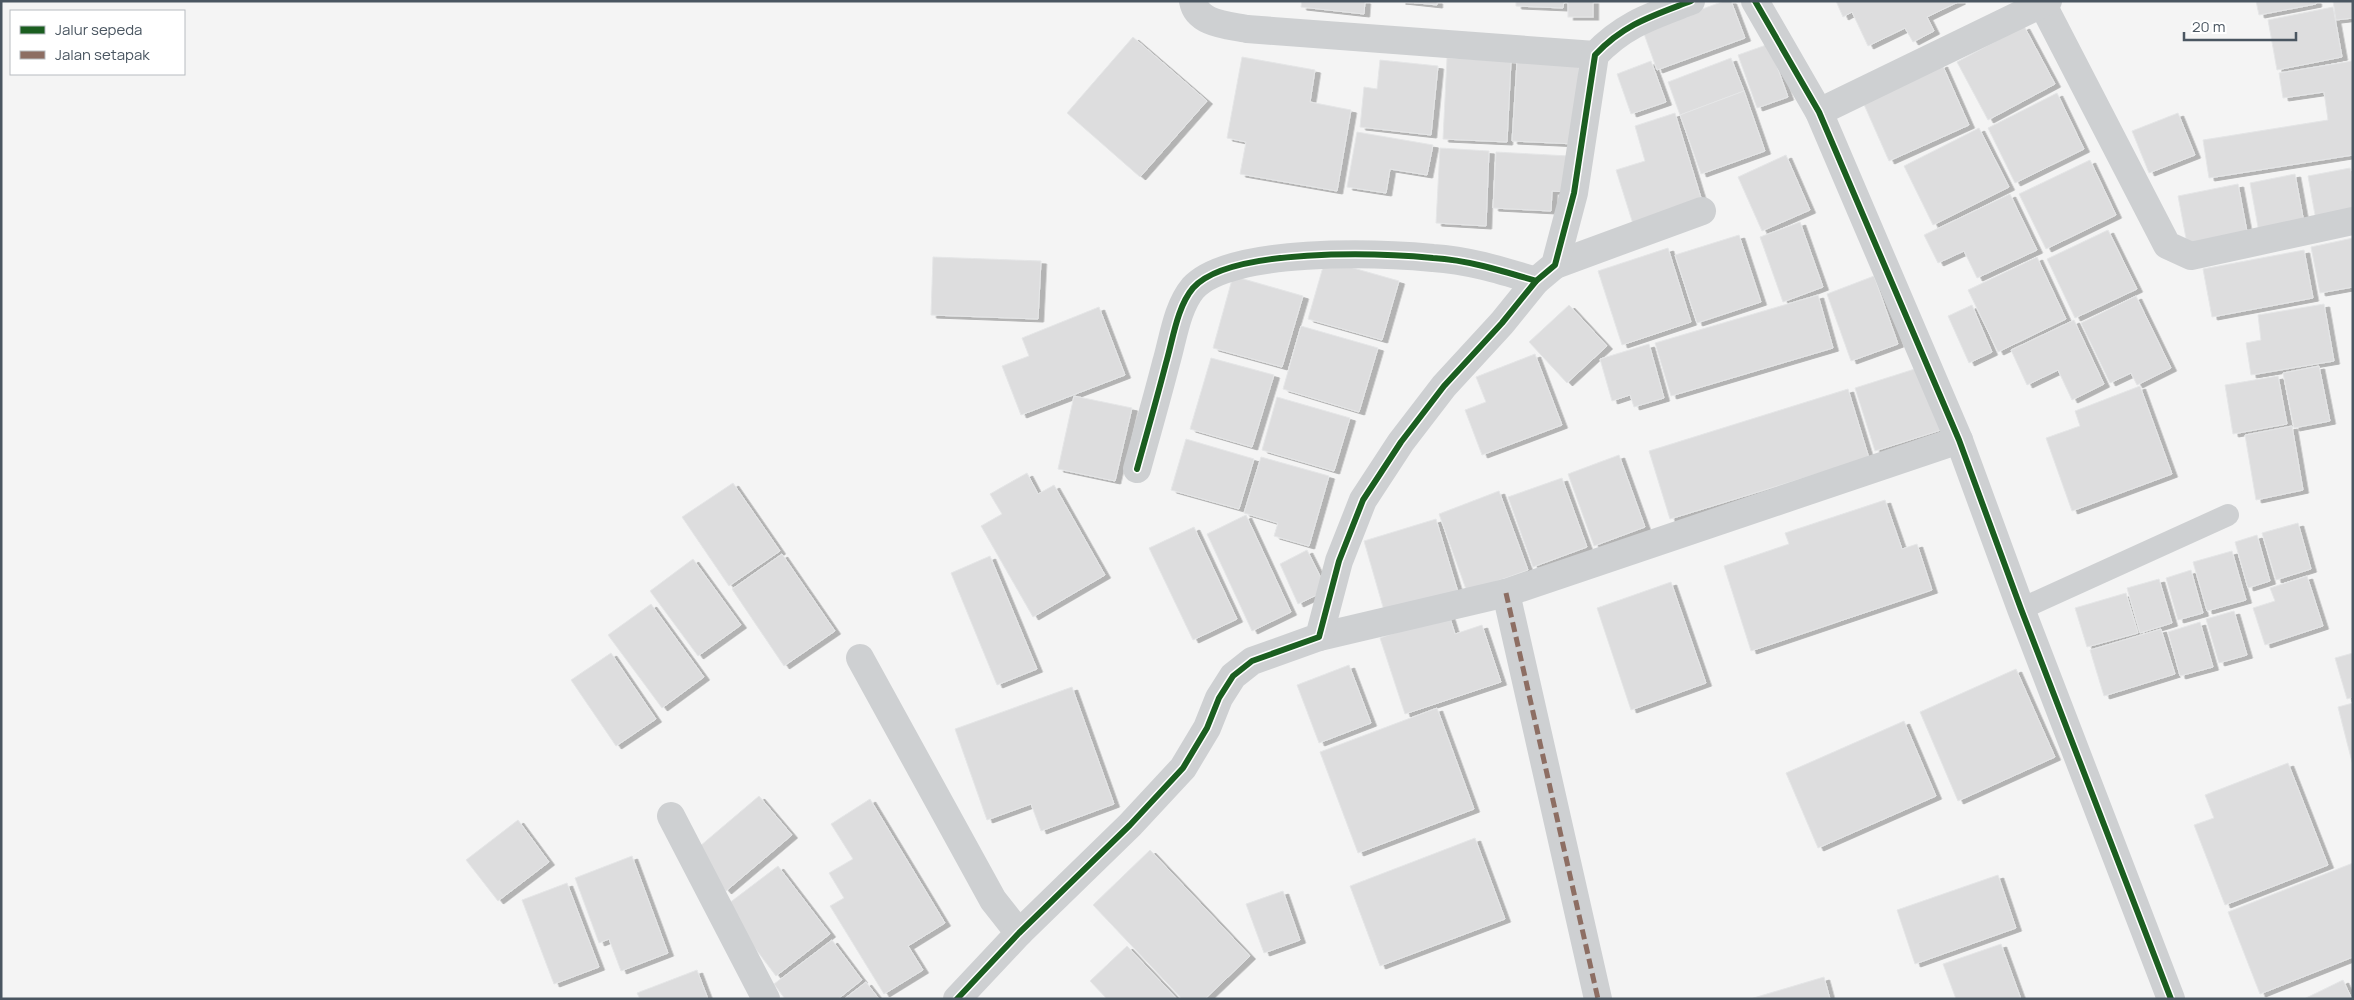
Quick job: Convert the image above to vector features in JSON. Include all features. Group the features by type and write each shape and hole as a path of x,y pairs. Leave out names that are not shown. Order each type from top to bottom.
{"street":[{"path":"1193,1 1194,8 1208,20 1247,29 1595,55"},
{"path":"1319,637 1339,561 1363,500 1400,442 1444,386 1546,273 1574,192 1595,55 1608,41 1625,28 1690,1"},
{"path":"1755,1 1818,112 1959,440 2021,609 2171,999"},
{"path":"1818,112 2046,3 2167,244 2191,256 2353,222"},
{"path":"1137,469 1177,324 1193,288 1208,276 1228,267 1308,255 1434,258 1546,273 1702,211"},
{"path":"957,999 1019,933 1130,825 1183,768 1207,728 1219,698 1233,676 1252,661 1319,637 1506,594 1959,440"},
{"path":"1506,594 1598,999"},
{"path":"860,658 993,900 1019,933"},
{"path":"671,816 766,999"}],"lane":[{"path":"2021,609 2228,516"}],"building":[{"path":"1302,1 1365,1 1364,14 1301,7"},
{"path":"1400,1 1437,1 1437,5"},
{"path":"1516,1 1564,1 1563,8 1516,6"},
{"path":"1568,1 1593,1 1593,17 1568,17"},
{"path":"1724,1 1731,1 1745,38 1657,70 1643,31"},
{"path":"1836,1 1960,1 1927,17 1934,31 1913,42 1905,28 1868,46 1852,12 1843,17"},
{"path":"2256,1 2316,1 2316,4 2259,15"},
{"path":"2333,1 2353,1 2353,18 2336,20"},
{"path":"2333,7 2342,57 2277,70 2268,20"},
{"path":"2024,26 2055,84 1988,120 1957,62"},
{"path":"1133,37 1207,101 1140,177 1067,113"},
{"path":"1769,44 1788,97 1757,108 1738,55"},
{"path":"1242,57 1315,70 1310,102 1351,110 1337,191 1240,174 1246,142 1227,138"},
{"path":"1447,58 1511,61 1507,142 1443,139"},
{"path":"1731,58 1744,91 1680,115 1668,82"},
{"path":"1380,60 1438,66 1431,135 1360,127 1364,87 1377,89"},
{"path":"1651,61 1666,102 1631,114 1617,74"},
{"path":"2352,61 2353,155 2209,178 2203,140 2328,120 2324,92 2283,98 2279,73"},
{"path":"1517,62 1579,65 1575,144 1512,141"},
{"path":"1942,64 1969,125 1889,161 1862,100"},
{"path":"1744,91 1765,151 1701,174 1680,115"},
{"path":"2057,93 2084,149 2015,183 1988,128"},
{"path":"1675,113 1702,201 1633,224 1616,170 1645,161 1635,126"},
{"path":"2178,113 2195,155 2149,173 2132,131"},
{"path":"1979,128 2009,187 1933,225 1904,166"},
{"path":"1357,132 1433,145 1427,175 1390,169 1386,193 1347,187"},
{"path":"1440,148 1489,151 1486,226 1436,223"},
{"path":"1496,152 1569,156 1568,192 1552,191 1551,211 1493,208"},
{"path":"1786,155 1810,210 1762,231 1738,177"},
{"path":"2090,160 2116,215 2046,249 2019,194"},
{"path":"2350,168 2353,183 2353,218 2317,226 2308,176"},
{"path":"2295,174 2305,228 2260,238 2250,183"},
{"path":"2238,184 2249,242 2189,254 2178,196"},
{"path":"2010,194 2037,250 1977,278 1964,251 1938,263 1924,235"},
{"path":"1800,222 1823,287 1783,302 1760,237"},
{"path":"2108,230 2137,289 2075,318 2047,259"},
{"path":"1739,235 1761,302 1697,323 1675,255"},
{"path":"2353,238 2353,287 2320,293 2311,247"},
{"path":"1668,248 1691,322 1622,345 1598,271"},
{"path":"2304,250 2313,298 2212,317 2203,269"},
{"path":"933,257 1041,261 1038,319 931,315"},
{"path":"2037,257 2066,319 1998,352 1968,290"},
{"path":"1325,260 1399,281 1382,340 1308,319"},
{"path":"1233,276 1303,296 1282,367 1213,348"},
{"path":"1874,276 1898,344 1851,361 1827,294"},
{"path":"1818,295 1833,348 1671,396 1655,343"},
{"path":"2136,296 2171,368 2137,385 2131,373 2110,383 2081,323"},
{"path":"2324,304 2334,361 2251,375 2246,343 2261,340 2258,315"},
{"path":"1569,305 1607,346 1567,383 1529,342"},
{"path":"1972,305 1992,352 1969,363 1948,316"},
{"path":"1099,307 1125,375 1021,415 1002,366 1029,356 1022,338"},
{"path":"2074,320 2104,384 2072,400 2058,370 2027,385 2011,350"},
{"path":"1301,326 1378,348 1359,412 1283,389"},
{"path":"1649,344 1664,398 1634,407 1630,395 1612,401 1600,359"},
{"path":"1535,354 1562,425 1482,455 1465,410 1486,402 1476,377"},
{"path":"1211,358 1274,375 1252,447 1190,429"},
{"path":"2319,366 2330,421 2294,428 2283,373"},
{"path":"1921,367 1941,430 1875,451 1855,388"},
{"path":"2278,376 2287,424 2233,434 2225,385"},
{"path":"2140,386 2172,474 2072,511 2046,438 2080,426 2075,411"},
{"path":"1848,389 1869,458 1670,519 1649,451"},
{"path":"1074,396 1132,408 1115,481 1058,469"},
{"path":"1277,397 1350,418 1334,471 1262,450"},
{"path":"2292,426 2303,490 2256,500 2245,435"},
{"path":"1186,439 1254,459 1239,509 1171,490"},
{"path":"1619,455 1645,527 1594,546 1568,474"},
{"path":"1261,457 1329,476 1309,546 1274,536 1278,523 1244,513"},
{"path":"1027,473 1038,494 1054,485 1105,575 1033,617 981,526 1002,514 990,494"},
{"path":"1562,478 1587,547 1533,567 1508,497"},
{"path":"733,483 780,551 729,586 682,517"},
{"path":"1499,491 1528,570 1467,592 1439,514"},
{"path":"1885,500 1902,549 1917,544 1932,590 1751,651 1724,566 1789,544 1785,533"},
{"path":"1246,515 1291,612 1252,631 1207,534"},
{"path":"1436,519 1458,592 1385,614 1364,541"},
{"path":"2298,523 2311,569 2276,580 2262,533"},
{"path":"1194,527 1237,619 1193,640 1149,548"},
{"path":"2257,535 2270,581 2248,588 2235,542"},
{"path":"1307,550 1327,590 1298,604 1280,564"},
{"path":"2232,551 2246,600 2207,611 2193,562"},
{"path":"782,554 835,631 784,666 732,589"},
{"path":"990,556 1037,669 997,685 951,573"},
{"path":"693,559 741,625 698,656 650,591"},
{"path":"2191,570 2203,613 2178,620 2166,578"},
{"path":"2307,576 2323,626 2265,645 2253,608 2275,601 2270,588"},
{"path":"2159,579 2172,623 2140,633 2127,588"},
{"path":"1671,582 1706,683 1631,710 1597,608"},
{"path":"2126,593 2138,633 2087,647 2075,608"},
{"path":"651,604 704,677 662,708 608,635"},
{"path":"2234,611 2247,655 2219,663 2206,619"},
{"path":"1449,615 1455,634 1482,625 1501,682 1405,714 1380,638"},
{"path":"2200,622 2213,667 2180,676 2168,632"},
{"path":"2161,629 2175,674 2104,696 2090,650"},
{"path":"611,653 656,719 616,746 571,680"},
{"path":"2353,653 2353,697 2347,699 2335,658"},
{"path":"1349,665 1371,723 1319,743 1297,685"},
{"path":"2016,669 2055,757 1958,801 1920,712"},
{"path":"1072,687 1114,804 1041,831 1031,804 987,820 955,729"},
{"path":"2353,703 2353,766 2338,707"},
{"path":"1437,708 1474,809 1358,853 1320,752"},
{"path":"1904,721 1936,796 1818,848 1786,773"},
{"path":"2288,763 2328,865 2225,905 2194,825 2214,818 2205,795"},
{"path":"759,796 792,835 726,891 693,852"},
{"path":"870,799 945,923 908,946 923,970 884,994 830,906 844,898 829,873 853,859 831,824"},
{"path":"518,820 549,862 498,901 466,860"},
{"path":"1475,838 1505,919 1380,966 1350,886"},
{"path":"1150,850 1250,956 1205,999 1182,999 1093,905"},
{"path":"632,856 668,953 621,971 609,939 599,943 575,878"},
{"path":"2353,863 2353,957 2260,994 2228,912"},
{"path":"778,866 830,934 776,976 724,907"},
{"path":"1998,875 2016,928 1915,964 1897,910"},
{"path":"567,883 599,967 554,984 522,900"},
{"path":"1283,891 1300,940 1264,953 1246,904"},
{"path":"832,940 862,980 838,999 785,999 774,984"},
{"path":"2001,944 2021,999 1956,999 1943,964"},
{"path":"1127,946 1177,999 1107,999 1090,981"},
{"path":"697,970 708,999 640,999 637,993"},
{"path":"1824,977 1830,999 1750,999"},
{"path":"2343,980 2352,999 2304,999"},
{"path":"866,982 879,999 844,999"}],"marked path":[{"path":"1506,593 1598,999"}],"cycle path":[{"path":"957,999 1019,933 1130,825 1183,768 1207,728 1219,698 1233,676 1252,661 1319,637 1339,561 1363,500 1401,442 1444,386 1502,323 1536,281 1555,265 1574,193 1595,55 1606,44 1628,28 1691,1"},
{"path":"1755,1 1819,112 1959,440 2021,609 2171,999"},
{"path":"1137,469 1179,314 1193,288 1212,275 1239,265 1271,259 1344,254 1409,256 1459,261 1485,266 1536,281"}]}
